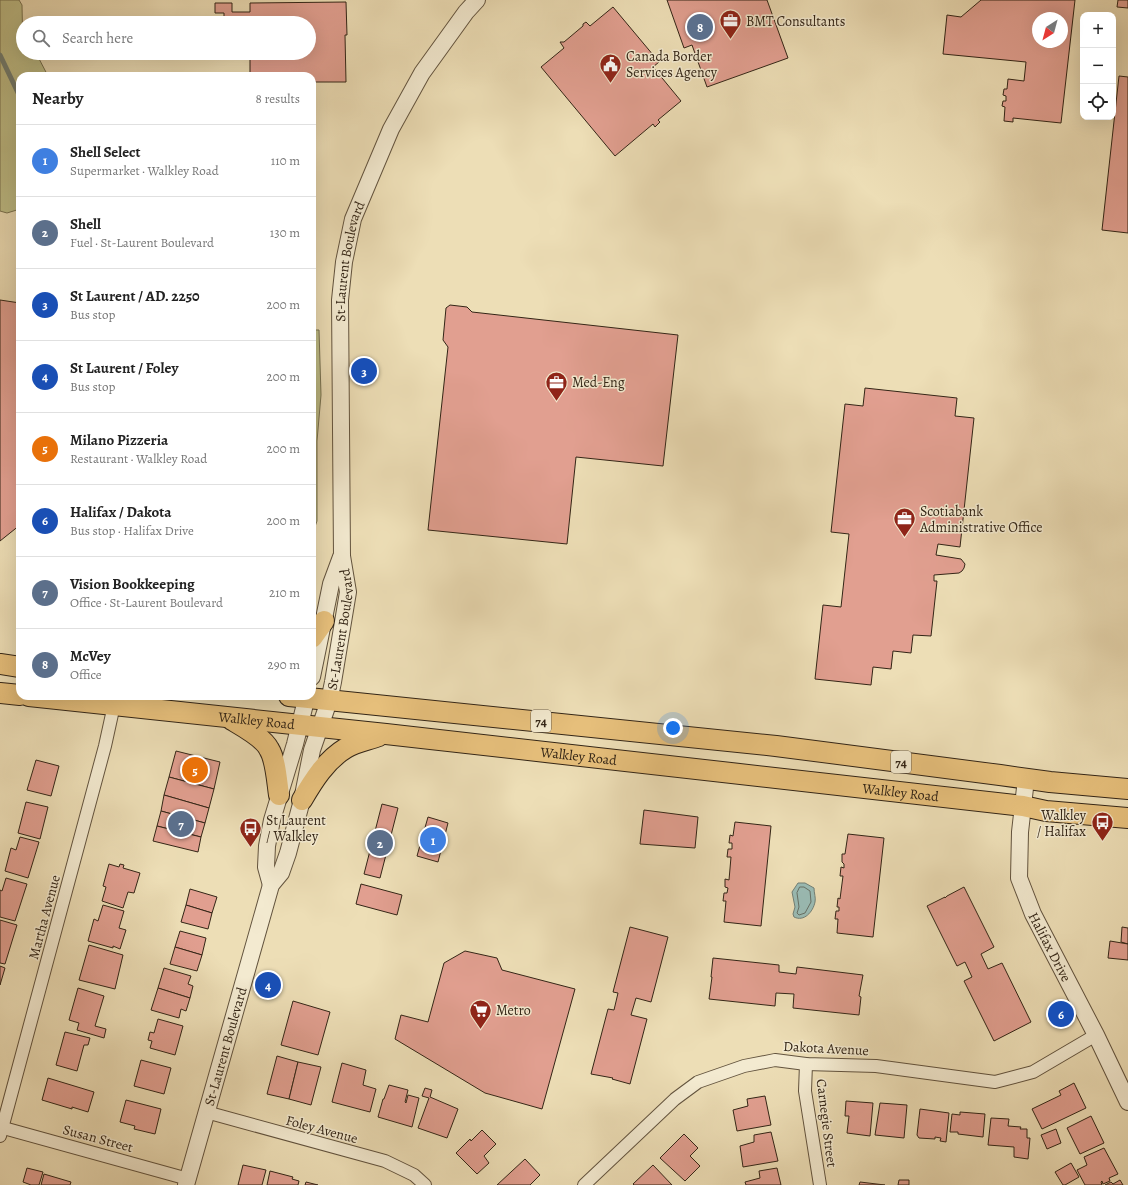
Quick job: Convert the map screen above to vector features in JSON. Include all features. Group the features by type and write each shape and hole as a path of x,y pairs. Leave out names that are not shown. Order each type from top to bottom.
{"main road":[{"path":"316,632 324,621"},
{"path":"0,664 16,666"},
{"path":"0,693 16,695"},
{"name":"Walkley Road","path":"316,699 784,747 1026,779 1128,789"},
{"name":"Walkley Road","path":"71,700 1023,806 1046,811 1128,818"},
{"path":"225,716 252,732 269,748 276,769 279,795"},
{"path":"612,760 614,729"},
{"path":"302,800 331,760 347,747 386,734"}],"street":[{"name":"St-Laurent Boulevard","path":"187,1182 271,885 281,873 288,853 302,800 312,750 329,700 348,592 342,556 340,300 344,262 353,219 390,130 422,73 466,12 477,0"},
{"name":"St-Laurent Boulevard","path":"316,658 331,584 342,556"},
{"name":"St-Laurent Boulevard","path":"271,885 266,867 267,846 279,795 299,726 301,700"},
{"name":"Martha Avenue","path":"1,1130 98,773 114,704"},
{"name":"Halifax Drive","path":"1026,779 1020,832 1019,878 1033,914 1096,1035 1128,1102"},
{"name":"Dakota Avenue","path":"584,1185 675,1099 698,1082 744,1066 776,1060 806,1064 876,1066 995,1082 1033,1072 1096,1035"},
{"name":"Carnegie Street","path":"806,1064 805,1091 820,1185"},
{"name":"Foley Avenue","path":"206,1112 385,1161 414,1175 425,1185"},
{"name":"Susan Street","path":"1,1130 187,1182"}],"green space":[{"path":"0,0 19,0 22,5 22,16 16,16 16,60 40,60 46,72 16,72 16,210 7,213 0,211"},
{"path":"316,330 319,330 321,395 317,441 316,524"}],"water":[{"path":"798,883 805,883 814,888 815,897 814,906 808,915 801,918 794,917 793,914 795,907 792,892"}],"building":[{"path":"667,0 767,0 788,58 707,87 692,45 684,48"},
{"path":"981,0 1075,0 1061,123 1013,118 1013,122 1004,121 1005,107 1002,106 1003,101 1006,101 1006,96 1003,95 1004,89 1007,89 1008,79 1024,81 1026,62 943,54 947,15 961,17"},
{"path":"1118,0 1128,0 1128,8 1117,7"},
{"path":"346,2 346,82 316,82 316,72 250,72 250,60 316,60 316,16 224,16 224,13 215,13 215,3 232,3 232,12 250,12 250,3"},
{"name":"Canada Border Services Agency","path":"613,7 659,62 653,67 681,101 658,120 660,122 655,127 653,124 615,156 541,67 564,48 560,42 564,42 586,22 590,26"},
{"path":"1119,76 1128,77 1128,233 1102,230 1114,120 1116,120"},
{"path":"0,300 16,302 16,528 0,541"},
{"name":"Med-Eng","path":"450,305 467,307 472,312 678,335 663,466 576,457 567,544 428,530 448,347 443,340 446,308"},
{"name":"Scotiabank Administrative Office","path":"865,388 957,398 955,416 974,418 960,547 938,544 936,555 961,559 965,564 964,568 959,573 934,575 934,581 937,581 931,636 913,635 911,653 893,651 891,669 873,667 871,685 815,679 823,605 841,607 849,534 831,532 845,404 863,406"},
{"path":"176,751 220,762 214,789 169,777"},
{"path":"36,760 59,766 51,796 27,790"},
{"path":"169,777 214,789 209,808 164,795"},
{"path":"164,795 209,808 205,823 161,811"},
{"path":"26,802 48,807 40,839 18,833"},
{"path":"382,804 398,808 380,878 364,874"},
{"path":"644,810 698,817 695,848 640,844"},
{"path":"161,811 205,823 201,837 157,826"},
{"path":"428,817 448,823 438,862 417,856"},
{"path":"735,822 771,826 761,926 724,922 726,901 723,901 724,893 727,893 728,888 725,887 725,879 729,880 731,857 727,857 728,849 732,849 732,843 729,843 730,835 733,836"},
{"path":"157,826 201,837 198,852 153,841"},
{"path":"848,834 884,838 873,937 837,933 838,919 835,919 836,911 839,911 839,907 837,907 838,898 840,899 843,876 840,876 841,867 844,868 842,854 845,854"},
{"path":"20,837 39,842 28,878 5,871 11,848 16,850"},
{"path":"109,864 119,867 120,864 124,865 123,868 140,873 134,893 128,892 123,908 102,901 106,887 103,886"},
{"path":"6,878 27,884 15,921 0,917 0,890 2,891"},
{"path":"361,884 402,895 397,915 356,904"},
{"path":"964,887 994,947 981,954 988,969 1002,963 1031,1022 994,1041 964,981 972,977 965,962 957,966 927,906"},
{"path":"190,889 217,897 212,913 186,905"},
{"path":"103,905 124,911 119,928 126,930 120,949 113,946 113,948 88,941 94,919 98,921"},
{"path":"186,905 212,913 208,929 181,922"},
{"path":"0,920 17,925 5,964 0,963"},
{"path":"630,927 668,937 651,1002 636,998 631,1015 647,1019 630,1084 612,1079 613,1078 591,1074 608,1009 614,1010 618,993 613,992"},
{"path":"1122,927 1128,928 1128,944 1121,942"},
{"path":"180,931 206,938 202,955 175,947"},
{"path":"1110,941 1128,944 1128,960 1108,958"},
{"path":"89,945 123,955 115,989 79,980"},
{"path":"175,947 202,955 197,971 170,964"},
{"name":"Metro","path":"465,951 497,958 502,970 575,989 542,1109 485,1093 395,1039 401,1015 428,1022 444,963"},
{"path":"713,958 779,965 779,972 796,974 797,967 863,975 859,996 861,997 859,1015 793,1008 794,994 776,993 775,1006 709,999"},
{"path":"0,966 5,968 0,985"},
{"path":"164,968 191,976 188,984 193,986 190,998 158,988"},
{"path":"78,988 104,996 95,1026 106,1029 104,1038 77,1030 79,1023 69,1020"},
{"path":"158,988 190,998 186,1011 181,1009 179,1018 151,1010"},
{"path":"293,1001 330,1012 318,1055 281,1045"},
{"path":"158,1019 183,1026 175,1055 150,1048 152,1041 148,1040 150,1032 154,1033"},
{"path":"65,1032 90,1038 88,1045 84,1045 77,1071 56,1065"},
{"path":"277,1056 298,1062 289,1099 267,1094"},
{"path":"141,1060 171,1068 164,1094 134,1086"},
{"path":"298,1062 321,1067 311,1105 289,1099"},
{"path":"342,1063 366,1070 363,1085 376,1089 370,1112 332,1102"},
{"path":"48,1078 94,1092 88,1112 42,1100"},
{"path":"1074,1083 1086,1108 1042,1129 1032,1109 1061,1095 1059,1091"},
{"path":"389,1085 408,1090 406,1103 408,1095 419,1098 412,1127 378,1117"},
{"path":"425,1088 432,1090 430,1097 458,1109 447,1138 418,1128 429,1098 422,1096"},
{"path":"765,1096 771,1125 737,1131 733,1110 748,1106 747,1099"},
{"path":"126,1100 161,1109 155,1134 134,1129 135,1126 120,1122"},
{"path":"846,1101 873,1103 870,1136 847,1133 849,1116 845,1116"},
{"path":"880,1103 907,1105 904,1138 875,1135"},
{"path":"920,1109 949,1113 946,1142 940,1141 941,1138 935,1137 935,1139 919,1138 917,1135"},
{"path":"960,1112 985,1114 983,1137 950,1132 952,1114 960,1115"},
{"path":"1091,1116 1104,1143 1080,1154 1067,1128"},
{"path":"991,1118 1009,1119 1008,1126 1027,1129 1027,1138 1030,1138 1028,1159 1014,1157 1014,1147 988,1145"},
{"path":"1056,1129 1061,1143 1047,1149 1041,1135"},
{"path":"482,1130 496,1144 484,1156 489,1163 477,1174 456,1153 470,1139 471,1141"},
{"path":"771,1132 778,1161 743,1167 740,1146 754,1142 754,1135"},
{"path":"684,1134 698,1148 690,1156 700,1166 685,1181 660,1158"},
{"path":"1104,1148 1118,1174 1109,1178 1110,1181 1103,1184 1102,1181 1102,1185 1085,1185 1077,1170 1087,1165 1084,1157"},
{"path":"525,1159 540,1175 530,1185 497,1185"},
{"path":"1071,1163 1079,1177 1063,1185 1055,1172"},
{"path":"243,1165 266,1170 262,1185 238,1185"},
{"path":"653,1165 672,1185 633,1184"},
{"path":"27,1168 43,1172 39,1185 31,1185 23,1182"},
{"path":"777,1168 781,1185 746,1185 745,1182 760,1178 759,1171"},
{"path":"270,1171 293,1177 292,1179 299,1181 298,1185 267,1185"},
{"path":"44,1174 71,1182 70,1185 41,1185"},
{"path":"899,1180 909,1180 909,1185 898,1185"},
{"path":"1120,1180 1123,1185 1105,1185 1111,1182 1113,1184"},
{"path":"306,1182 318,1185 305,1185"},
{"path":"860,1182 885,1185 859,1185"}],"waterway":[{"path":"0,55 16,89"}],"place":[{"name":"McVey","path":"700,27"},
{"name":"BMT Consultants","path":"731,40"},
{"name":"Canada Border Services Agency","path":"611,84"},
{"name":"St Laurent / AD. 2250","path":"364,371"},
{"name":"Med-Eng","path":"556,402"},
{"name":"Scotiabank Administrative Office","path":"904,538"},
{"name":"Milano Pizzeria","path":"195,770"},
{"name":"Vision Bookkeeping","path":"181,824"},
{"name":"Shell Select","path":"433,840"},
{"name":"Walkley / Halifax","path":"1102,842"},
{"name":"Shell","path":"380,843"},
{"name":"St Laurent / Walkley","path":"251,848"},
{"name":"St Laurent / Foley","path":"268,985"},
{"name":"Halifax / Dakota","path":"1061,1014"},
{"name":"Metro","path":"480,1030"}]}
